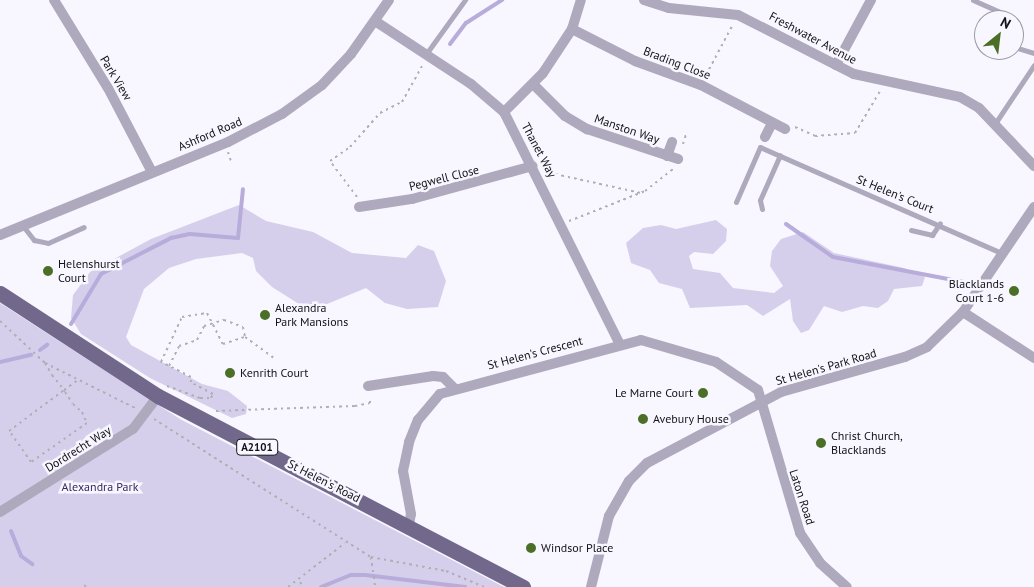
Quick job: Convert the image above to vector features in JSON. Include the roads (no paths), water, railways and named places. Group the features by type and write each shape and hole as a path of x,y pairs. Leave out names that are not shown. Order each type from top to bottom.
{"main road":[{"name":"St Helen's Road","path":"0,292 163,390 199,418 409,525 523,587"}],"street":[{"name":"Park View","path":"54,0 108,88 152,172"},
{"name":"Ashford Road","path":"0,235 152,172 282,114 322,85 376,21 389,0"},
{"path":"504,112 534,85 572,29 581,0"},
{"name":"Freshwater Avenue","path":"644,0 669,8 738,15 836,65 885,82 960,97 994,126 1034,166"},
{"path":"836,65 871,0"},
{"name":"Thanet Way","path":"376,21 426,54 504,112 542,182 619,343"},
{"name":"Brading Close","path":"572,29 634,60 701,84 785,129"},
{"name":"Manston Way","path":"534,85 565,116 587,129 678,159"},
{"path":"765,136 772,123"},
{"name":"Manston Way","path":"667,156 672,142"},
{"name":"Pegwell Close","path":"361,206 412,199 533,166"},
{"name":"St Helen's Park Road","path":"591,587 610,516 629,481 651,460 764,400 905,358 938,338 963,312 1034,206"},
{"path":"963,312 1034,358"},
{"name":"St Helen's Crescent","path":"409,525 411,514 403,472 409,442 427,406 454,388 619,343 641,340 716,362 750,382 764,400"},
{"path":"368,386 433,376 443,377 454,388"},
{"name":"Dordrecht Way","path":"0,512 133,429 147,415 163,390"},
{"name":"Laton Road","path":"764,400 784,487 800,533 820,563 847,587"}],"lane":[{"path":"426,54 465,0"},
{"path":"973,0 996,10"},
{"path":"994,126 1034,66"},
{"name":"St Helen's Court","path":"736,202 760,147 940,223 1002,253"},
{"path":"762,209 760,200 780,156"},
{"path":"911,230 932,235 940,223"},
{"path":"22,225 34,240 48,243 84,227"}],"waterway":[{"path":"450,44 466,23 502,0"},
{"path":"71,324 101,274 171,238 190,234 238,238 243,189"},
{"path":"786,224 833,257 964,282"},
{"path":"40,350 47,345"},
{"path":"0,362 31,355"},
{"path":"11,531 21,556 32,564"},
{"path":"321,587 351,575 465,587"}],"place":[{"name":"Helenshurst Court","path":"48,271"},
{"name":"Blacklands Court 1-6","path":"1014,291"},
{"name":"Alexandra Park Mansions","path":"265,315"},
{"name":"Kenrith Court","path":"230,373"},
{"name":"Le Marne Court","path":"703,393"},
{"name":"Avebury House","path":"643,419"},
{"name":"Christ Church, Blacklands","path":"821,443"},
{"name":"Windsor Place","path":"531,548"}],"park label":[{"name":"Alexandra Park","path":"100,487"}]}
